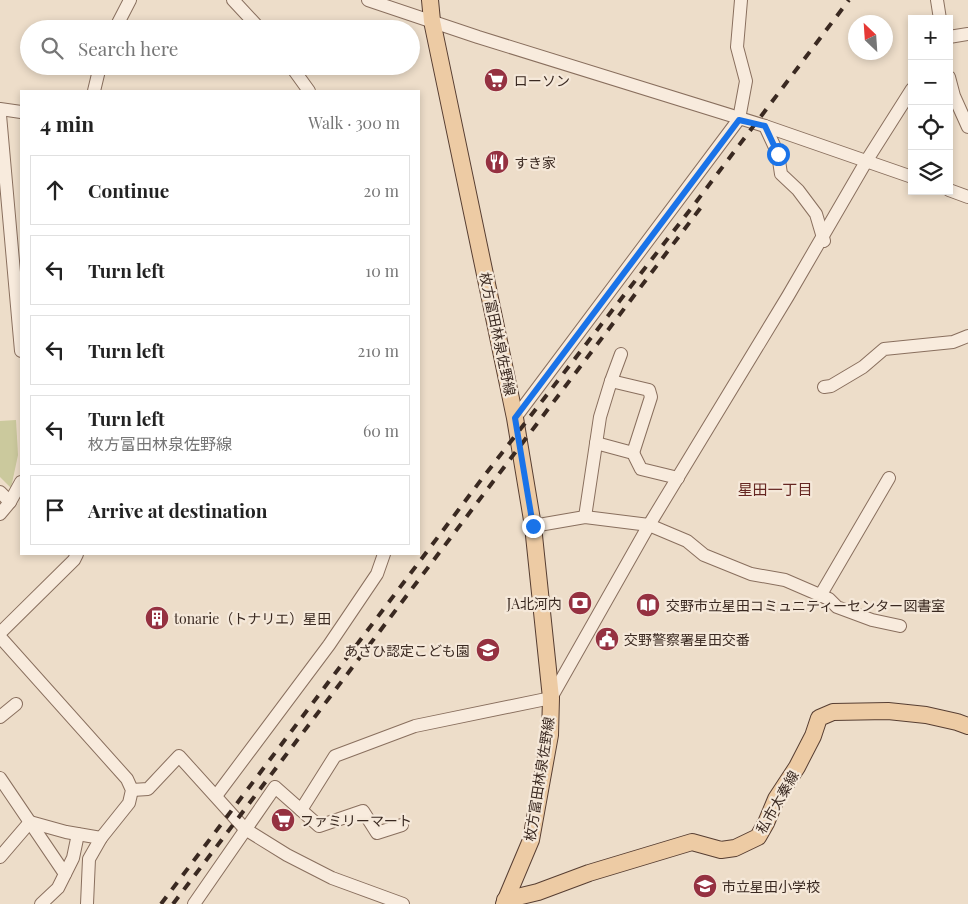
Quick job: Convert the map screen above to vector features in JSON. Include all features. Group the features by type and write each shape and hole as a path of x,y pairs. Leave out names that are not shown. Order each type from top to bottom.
{"main road":[{"name":"枚方富田林泉佐野線","path":"430,0 432,20 515,418 533,526 551,698 550,735 531,840 504,902"},
{"name":"私市太秦線","path":"504,902 692,842 721,850 735,848 758,837 776,799 801,760 819,718 833,712 888,711 926,715 968,726"}],"street":[{"path":"120,20 130,0"},
{"path":"234,0 252,20"},
{"path":"368,0 739,120 765,126 908,175"},
{"path":"515,418 739,120 746,81 737,47 741,0"},
{"path":"937,0 939,15"},
{"path":"953,36 968,34"},
{"path":"94,90 98,75"},
{"path":"297,75 308,90"},
{"path":"953,92 968,126"},
{"path":"301,810 335,756 416,726 551,698 649,525 867,160 908,95"},
{"path":"0,109 20,112"},
{"path":"0,115 4,209 20,343"},
{"path":"765,126 778,154 781,174 798,190 816,214 826,246 791,304"},
{"path":"953,191 968,197"},
{"path":"824,387 831,386 863,367 884,349 953,342 968,336"},
{"path":"585,517 600,417 620,354"},
{"path":"611,381 649,390 651,397 633,452 641,469 678,478"},
{"path":"596,443 633,452"},
{"path":"820,596 889,478"},
{"path":"0,514 10,502 20,484"},
{"path":"0,492 10,502"},
{"path":"533,526 585,517 649,525 687,541 704,555 751,574 785,580 829,599 837,607 872,620 900,626"},
{"path":"0,632 74,560 76,555"},
{"path":"216,796 329,645 377,574 384,555"},
{"path":"0,637 127,779 132,790 129,803 100,838 89,859 87,904"},
{"path":"0,716 16,704"},
{"path":"132,790 148,789 179,756 245,829 287,856 332,878 403,904"},
{"path":"0,778 65,874"},
{"path":"194,904 275,786 319,826 363,810 377,833 402,825"},
{"path":"30,822 100,838"},
{"path":"0,857 30,822"},
{"path":"41,904 58,888 73,858 78,834"}],"shaded area":[{"path":"16,420 18,455 11,488 0,477 0,421"}],"railway":[{"path":"161,904 481,480 693,206 849,0"},
{"path":"173,904 702,206"}],"place":[{"name":"ローソン","path":"496,80"},
{"name":"すき家","path":"497,162"},
{"name":"JA北河内","path":"580,603"},
{"name":"交野市立星田コミュニティーセンター図書室","path":"648,605"},
{"name":"tonarie（トナリエ）星田","path":"157,618"},
{"name":"交野警察署星田交番","path":"607,639"},
{"name":"あさひ認定こども園","path":"488,650"},
{"name":"ファミリーマート","path":"283,820"},
{"name":"市立星田小学校","path":"705,886"}],"district":[{"name":"星田一丁目","path":"775,489"}],"route":[{"path":"533,526 515,418 739,120 765,126 778,154"}]}
